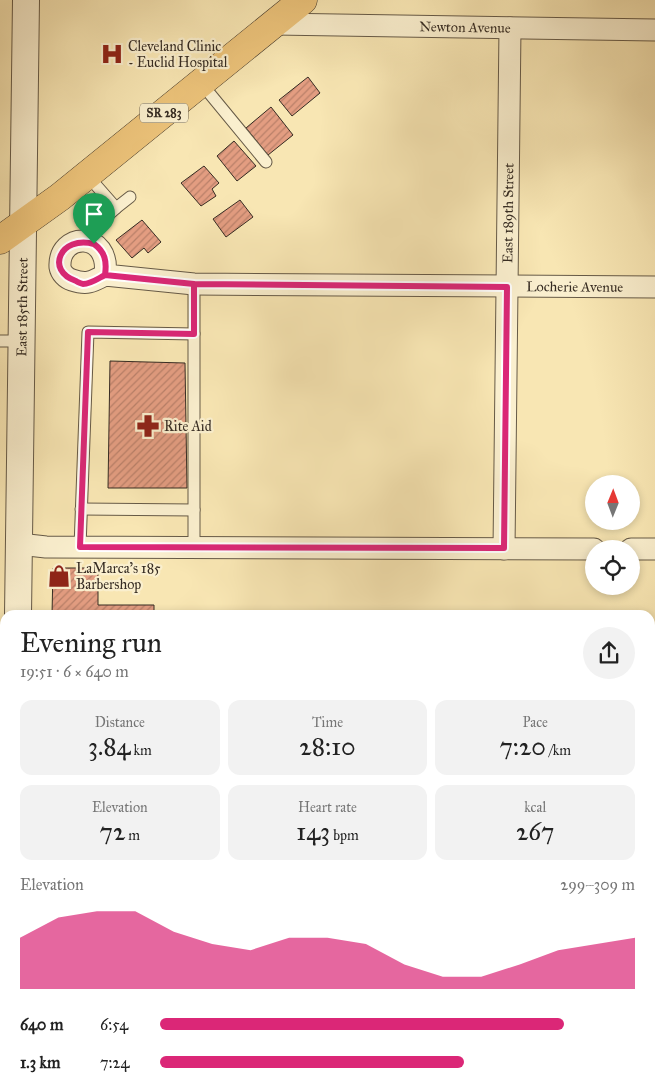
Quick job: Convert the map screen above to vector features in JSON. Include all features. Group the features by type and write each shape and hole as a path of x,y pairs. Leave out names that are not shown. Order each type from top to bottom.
{"main road":[{"name":"SR 283","path":"0,240 87,175 303,0"}],"street":[{"name":"East 185th Street","path":"18,610 19,544 11,341 23,224 26,0"},
{"name":"Newton Avenue","path":"275,24 655,30"},
{"name":"East 189th Street","path":"504,548 510,28"},
{"name":"Locherie Avenue","path":"105,275 194,284 655,288"},
{"path":"19,544 46,547 585,549"},
{"path":"640,549 655,550"}],"lane":[{"path":"201,83 266,162"},
{"path":"87,175 116,208"},
{"path":"100,222 130,197"},
{"path":"194,284 194,548"},
{"path":"80,547 88,332 194,334"},
{"path":"81,509 194,510"}],"building":[{"path":"308,77 320,93 292,116 279,100"},
{"path":"271,107 293,135 268,155 246,128"},
{"path":"234,141 256,166 237,181 217,156"},
{"path":"204,166 219,183 212,189 216,196 201,206 181,183"},
{"path":"240,200 253,217 226,237 213,219"},
{"path":"142,220 161,242 148,253 144,248 132,258 116,240"},
{"name":"Rite Aid","path":"110,361 185,363 187,488 108,488"},
{"path":"53,568 98,568 98,605 154,605 154,610 52,610"}],"place":[{"name":"Cleveland Clinic - Euclid Hospital","path":"112,54"},
{"name":"Rite Aid","path":"148,426"},
{"name":"LaMarca's 185 Barbershop","path":"59,576"}],"route":[{"path":"94,244 86,241 69,245 64,250 60,260 60,271 67,278 83,284 105,275 194,284 194,334 88,332 80,547 504,548 507,287 194,284 149,279 105,275 106,264 102,250 94,244"}]}
